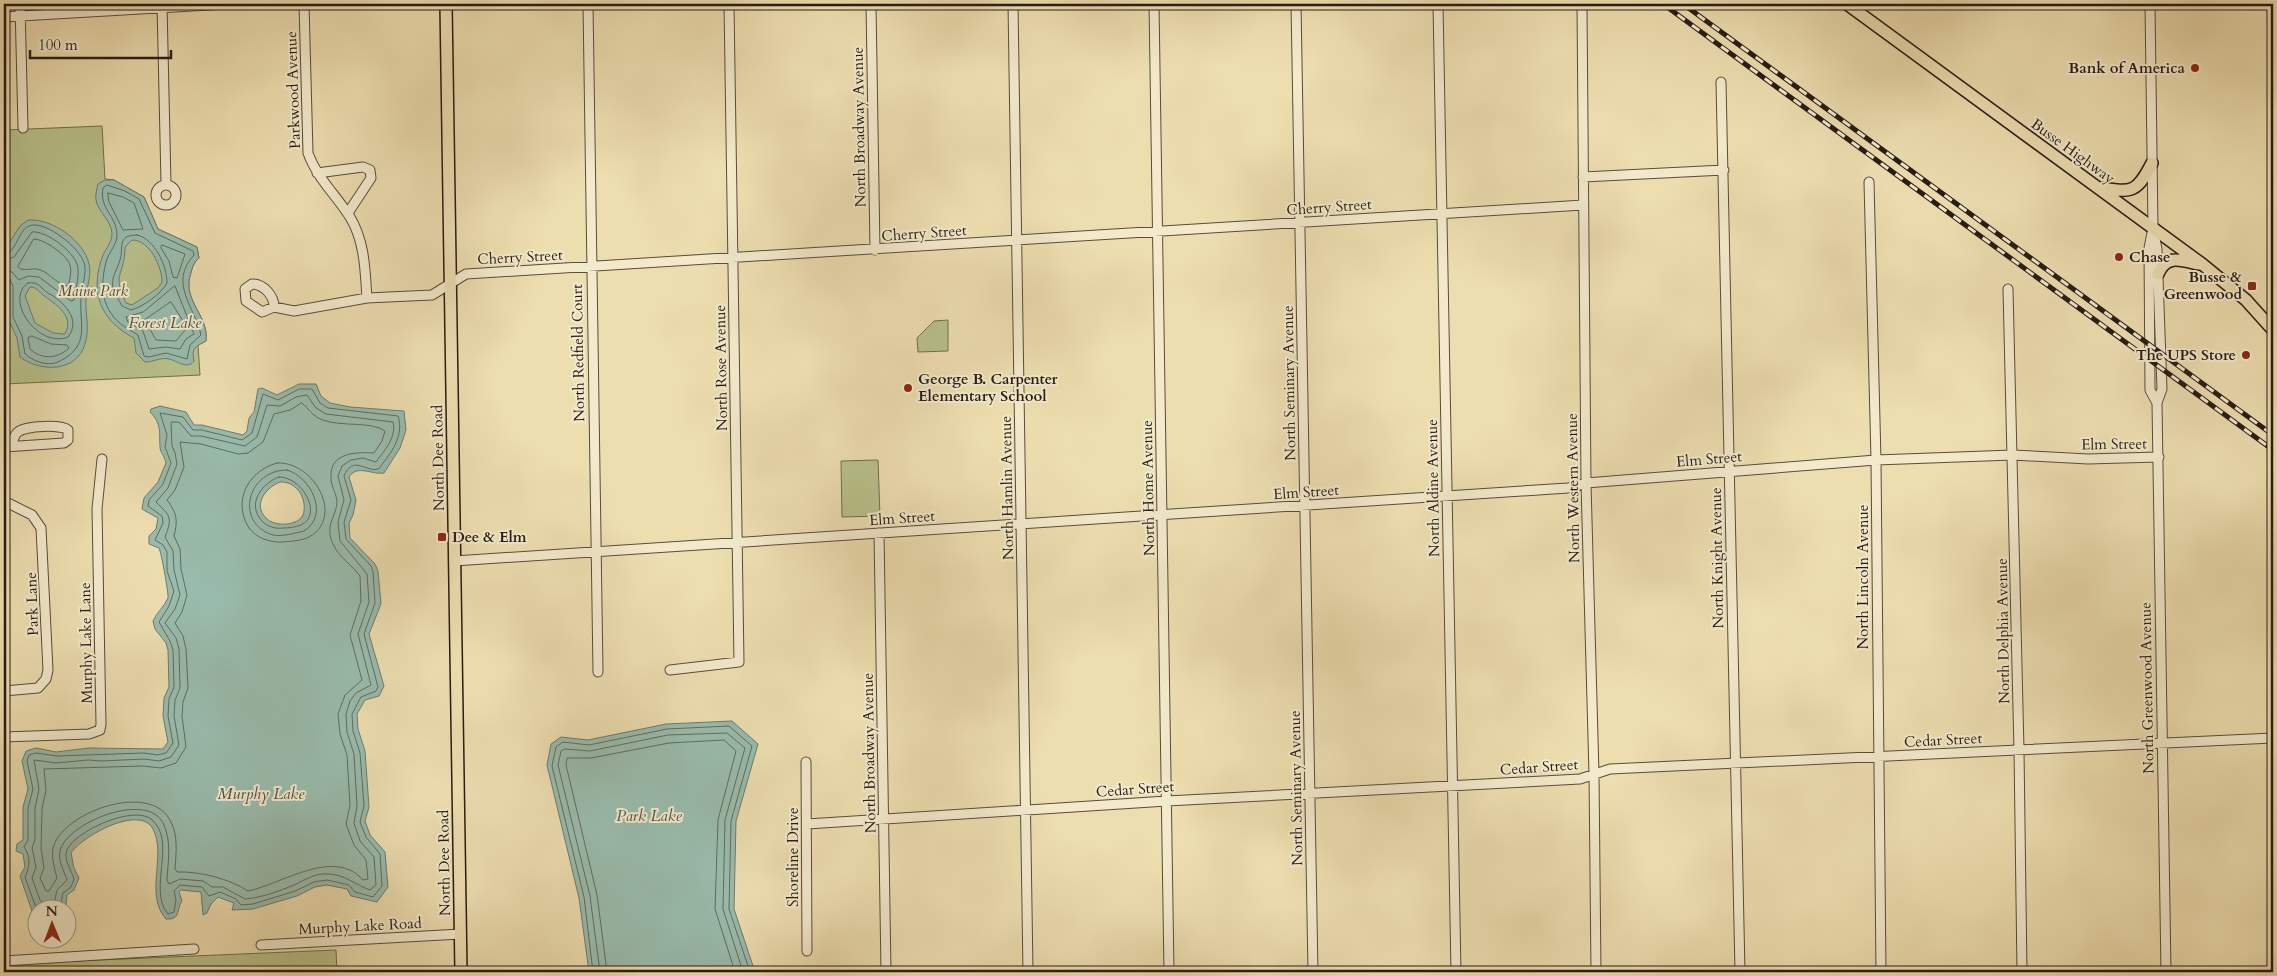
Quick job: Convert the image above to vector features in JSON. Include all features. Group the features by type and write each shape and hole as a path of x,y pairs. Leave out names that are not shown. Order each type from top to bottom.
{"main road":[{"name":"North Dee Road","path":"446,4 461,972"},
{"name":"Busse Highway","path":"1847,4 2202,264 2246,300 2273,330"},
{"path":"2098,188 2124,192 2132,190 2141,183 2152,163"},
{"path":"2158,274 2163,264 2167,261 2180,260 2202,264"}],"street":[{"path":"20,4 23,128"},
{"path":"4,17 162,6 226,4"},
{"name":"Parkwood Avenue","path":"304,4 306,144 317,173 348,213 361,240 365,257 367,298"},
{"name":"North Redfield Court","path":"588,4 598,672"},
{"name":"North Rose Avenue","path":"670,670 739,662 729,4"},
{"name":"North Broadway Avenue","path":"871,4 875,250"},
{"name":"North Hamlin Avenue","path":"1013,4 1028,972"},
{"name":"North Home Avenue","path":"1154,4 1169,972"},
{"name":"North Seminary Avenue","path":"1296,4 1313,972"},
{"name":"North Aldine Avenue","path":"1438,4 1456,972"},
{"name":"North Western Avenue","path":"1582,4 1586,483 1594,774 1596,972"},
{"name":"North Greenwood Avenue","path":"2150,4 2153,228 2157,249 2162,389 2157,403 2166,972"},
{"path":"162,6 166,184"},
{"name":"North Knight Avenue","path":"1721,82 1740,972"},
{"path":"317,173 363,167 370,170 371,178 348,213"},
{"path":"1583,177 1724,170"},
{"name":"North Lincoln Avenue","path":"1869,182 1876,460 1881,972"},
{"name":"Cherry Street","path":"274,308 294,311 367,298 432,295 466,274 1583,205"},
{"name":"North Greenwood Avenue","path":"2153,228 2148,248 2150,390 2157,403"},
{"name":"North Delphia Avenue","path":"2008,290 2020,750 2022,972"},
{"path":"60,427 68,430 68,440 64,443 8,447 14,436 21,429 60,427"},
{"name":"Elm Street","path":"454,561 1568,488 1586,483 1876,460 2013,455 2088,459 2159,457"},
{"name":"Murphy Lake Lane","path":"4,737 89,734 100,730 97,504 102,460"},
{"name":"Park Lane","path":"4,501 32,515 41,528 48,670 46,679 38,688 4,691"},
{"name":"North Broadway Avenue","path":"879,533 886,972"},
{"name":"Cedar Street","path":"807,824 1167,801 1580,779 1610,769 2273,738"},
{"name":"Shoreline Drive","path":"806,762 807,952"},
{"name":"Murphy Lake Road","path":"262,945 461,934"},
{"path":"4,961 194,949"}],"green space":[{"name":"Maine Park","path":"102,126 105,179 114,180 144,197 158,229 197,247 199,258 193,266 189,285 190,293 206,332 206,341 198,345 200,375 4,384 4,130"},
{"path":"948,320 948,351 918,352 917,338 934,321"},
{"path":"878,460 880,516 842,517 841,461"},
{"path":"336,950 337,972 4,972 4,964"}],"water":[{"name":"Forest Lake","path":"105,180 114,180 144,197 158,229 197,247 199,258 193,266 189,285 193,301 204,324 206,341 195,348 193,353 194,361 191,364 185,365 166,359 145,362 136,353 134,338 113,323 100,304 97,281 99,268 112,234 110,225 97,204 98,184","holes":["132,240 144,244 154,255 160,269 162,282 158,288 132,305 126,303 119,279 125,247"]},
{"path":"28,220 37,220 57,227 74,239 81,247 89,264 85,344 80,354 66,365 47,367 28,362 20,357 17,338 8,318 8,286 4,277 4,260 5,250 20,226","holes":["30,287 58,306 66,316 67,327 65,334 53,333 35,323 25,296"]},
{"name":"Murphy Lake","path":"299,384 316,384 321,396 330,403 350,407 404,411 406,430 400,448 384,473 356,471 349,477 356,500 349,523 350,538 375,564 378,571 381,604 369,634 384,686 379,696 365,700 357,714 358,729 365,751 369,807 365,821 370,835 385,852 388,887 377,902 351,896 347,889 327,885 315,887 297,896 253,909 232,910 234,903 218,897 211,904 207,913 203,915 201,892 181,890 179,892 182,901 176,916 166,919 160,909 157,898 157,840 153,829 146,822 136,820 111,825 98,831 77,846 71,853 74,868 79,878 74,890 67,895 67,898 28,899 20,876 25,867 23,854 16,851 17,844 23,840 23,807 28,789 22,761 26,751 36,748 56,752 89,748 163,749 168,742 163,716 164,698 169,687 168,650 166,643 155,629 153,621 168,595 159,548 149,544 149,536 156,529 158,518 142,509 144,498 158,482 166,463 160,449 158,424 150,412 151,409 160,406 186,412 194,425 202,425 243,435 247,431 249,418 254,412 258,389 262,388 277,395","holes":["280,482 295,487 303,500 304,511 302,516 299,520 288,524 270,521 262,513 260,507 263,497 275,484"]},
{"name":"Park Lake","path":"732,721 758,744 736,821 734,909 755,972 589,972 579,898 547,765 551,744 561,737 588,740 666,724"}],"railway":[{"path":"1663,4 2273,450"},
{"path":"1683,4 2273,435"}],"place":[{"name":"Bank of America","path":"2195,68"},
{"name":"Chase","path":"2119,257"},
{"name":"Busse & Greenwood","path":"2252,286"},
{"name":"The UPS Store","path":"2246,355"},
{"name":"George B. Carpenter Elementary School","path":"908,388"},
{"name":"Dee & Elm","path":"442,537"}]}
